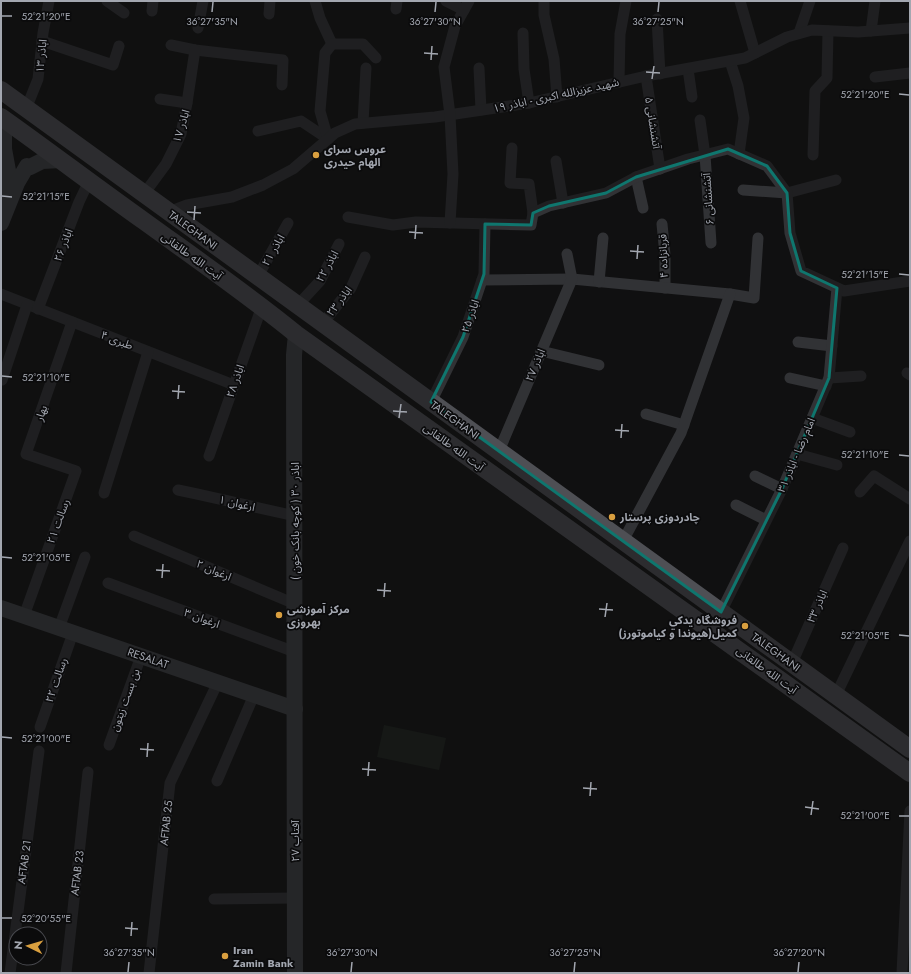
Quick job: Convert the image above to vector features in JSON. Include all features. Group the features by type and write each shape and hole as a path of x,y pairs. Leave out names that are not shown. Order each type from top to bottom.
{"main road":[{"name":"TALEGHANI","path":"1,90 910,749"},
{"name":"آیت الله طالقانی","path":"1,117 262,306 296,334 910,773"},
{"path":"1,122 4,128 4,149 13,180 1,223"},
{"path":"1,195 27,166 30,167 42,161 61,160"},
{"path":"204,265 213,264 219,260 217,247"},
{"path":"245,294 243,285 245,279 251,276 258,276"},
{"name":"اباذر ۳۰ ( کوچه بانک خون )","path":"295,709 294,355 296,334"},
{"name":"RESALAT","path":"1,608 295,709"},
{"name":"آفتاب ۲۷","path":"295,709 295,973"}],"street":[{"name":"اباذر ۱۳","path":"26,109 38,78 42,41 49,1"},
{"path":"107,1 124,12"},
{"path":"198,28 203,1"},
{"path":"269,14 270,1"},
{"path":"315,1 320,18 332,44"},
{"path":"446,1 466,6 455,26 444,67 450,115 453,174 450,223"},
{"path":"544,1 544,15 554,59 557,97"},
{"path":"619,82 620,34 626,1"},
{"path":"740,1 755,53"},
{"path":"799,33 810,1"},
{"path":"871,31 875,1"},
{"path":"657,19 660,74"},
{"name":"شهید عزیزالله اکبری - اباذر ۱۹","path":"169,212 187,205 232,196 263,185 293,169 335,133 355,124 435,117 529,103 646,76 745,58 787,37 812,30 858,32 910,28"},
{"path":"813,155 815,91 827,78 828,30"},
{"path":"522,33 524,69 529,103"},
{"path":"42,41 113,65 119,46"},
{"path":"332,44 363,44 376,58"},
{"path":"328,139 320,112 325,53 332,44"},
{"path":"171,45 195,50 283,60 282,85"},
{"name":"اباذر ۱۷","path":"144,194 166,164 180,134 187,103 195,50"},
{"path":"730,61 738,86 744,118 739,154"},
{"path":"363,123 366,68"},
{"path":"479,68 481,110"},
{"path":"688,68 692,96"},
{"path":"875,77 910,73"},
{"name":"آتشنشانی ۵","path":"646,76 660,169"},
{"path":"160,99 187,103"},
{"name":"آتشنشانی ۶","path":"700,120 705,155 711,243"},
{"path":"258,131 301,121 328,139"},
{"path":"348,217 393,225 416,222 531,225 533,213 529,184 510,182 512,148"},
{"path":"533,213 563,202 606,193 636,177 688,159 728,149 767,166 787,193 790,233 801,271 844,291 910,281"},
{"path":"556,161 563,202"},
{"path":"636,177 643,208"},
{"path":"743,190 787,193 836,180"},
{"name":"اباذر ۲۶","path":"2,380 32,307 89,181"},
{"name":"اباذر ۲۱","path":"258,276 288,223"},
{"name":"اباذر ۲۵","path":"431,402 463,337 484,274 484,224"},
{"name":"قربانزاده ۴","path":"662,224 665,255 665,288"},
{"path":"599,282 603,238"},
{"path":"482,280 572,279 730,294 754,298 758,238"},
{"name":"اباذر ۲۲","path":"298,305 320,281 339,244"},
{"path":"567,254 572,279"},
{"name":"اباذر ۲۳","path":"323,323 351,288 365,257"},
{"name":"اباذر ۲۷","path":"499,451 572,279"},
{"name":"امام رضا - اباذر ۳۱","path":"721,612 782,489 828,382 837,288"},
{"name":"طبری ۴","path":"1,294 234,385"},
{"path":"623,541 681,433 730,294"},
{"name":"اباذر ۲۸","path":"209,456 262,306"},
{"name":"بهار","path":"72,322 26,454 76,471"},
{"path":"798,342 832,346"},
{"path":"542,350 599,365"},
{"path":"104,493 148,352"},
{"path":"790,378 828,382 861,376"},
{"path":"646,414 684,425"},
{"path":"812,418 850,432"},
{"path":"797,454 837,465"},
{"name":"رسالت ۲۱","path":"24,616 76,471"},
{"path":"754,476 782,489"},
{"path":"860,492 874,476 910,499"},
{"name":"ارغوان ۱","path":"178,490 295,516"},
{"path":"736,505 766,520"},
{"name":"ارغوان ۲","path":"134,536 295,604"},
{"path":"836,695 910,541"},
{"name":"اباذر ۳۳","path":"792,663 843,548"},
{"name":"رسالت ۲۲","path":"40,727 85,557"},
{"name":"ارغوان ۳","path":"108,583 295,652"},
{"name":"بن بست زیتون","path":"109,745 141,656"},
{"name":"AFTAB 25","path":"149,973 170,783 218,682"},
{"path":"217,781 254,695"},
{"name":"AFTAB 21","path":"10,973 39,751"},
{"name":"AFTAB 23","path":"66,973 88,772"},
{"path":"902,973 910,811"},
{"path":"214,899 295,898"}],"highlighted area":[{"path":"728,149 767,166 787,193 790,233 801,271 837,288 829,378 782,489 721,612 431,402 463,337 484,274 485,224 531,225 533,213 549,206 606,193 636,177"}],"shaded area":[{"path":"384,725 446,738 439,770 377,757"}],"place":[{"name":"عروس سرای الهام حیدری","path":"316,155"},
{"name":"چادردوزی پرستار","path":"612,517"},
{"name":"مرکز آموزشی بهروزی","path":"279,615"},
{"name":"فروشگاه يدكي كميل(هیوندا و کیاموتورز)","path":"745,626"},
{"name":"Iran Zamin Bank","path":"225,956"}]}
